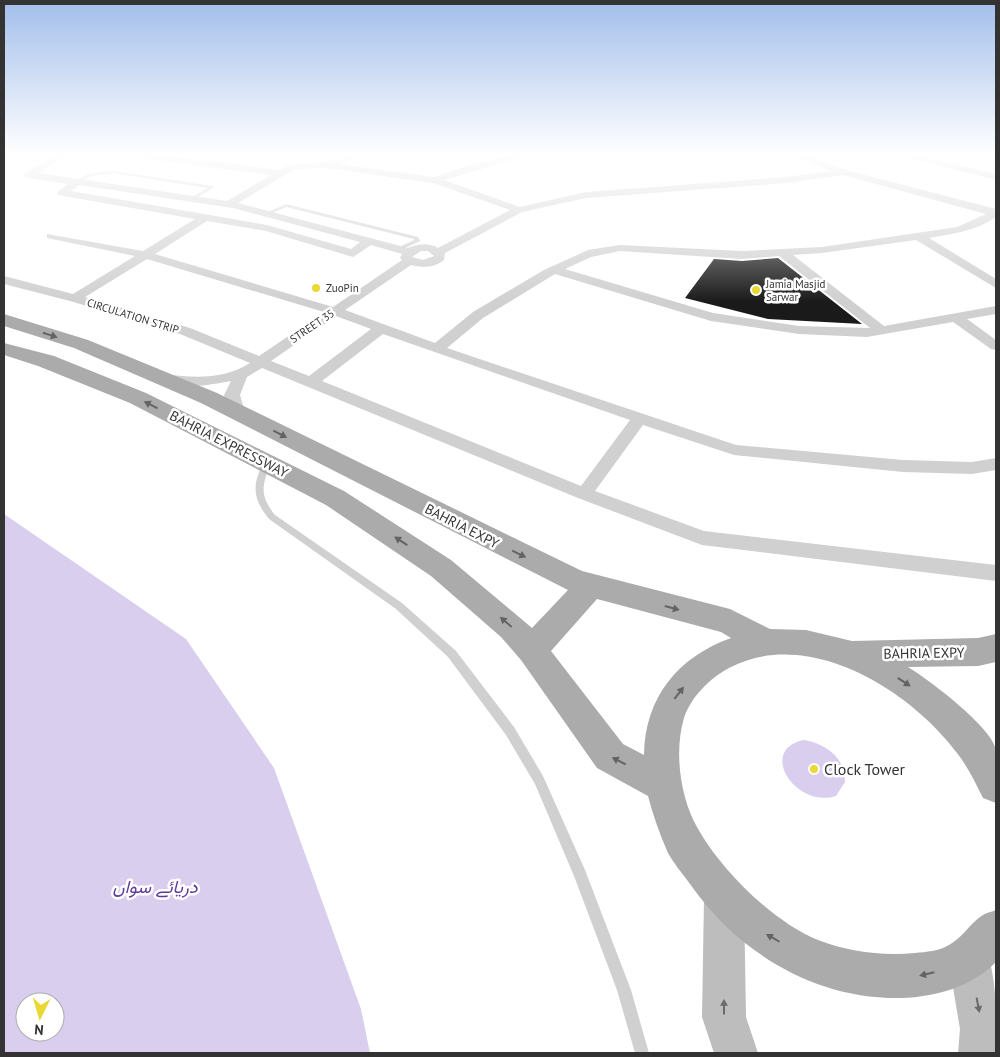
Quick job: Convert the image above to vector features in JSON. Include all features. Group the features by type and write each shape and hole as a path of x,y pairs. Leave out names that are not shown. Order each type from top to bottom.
{"main road":[{"path":"4,320 81,344 168,380"},
{"name":"BAHRIA EXPRESSWAY","path":"4,349 46,361 138,398 335,498 441,568 512,628 532,650"},
{"name":"BAHRIA EXPY","path":"168,380 236,412 482,536 590,587 730,622 766,642"},
{"path":"590,587 532,650 610,756 662,783"},
{"path":"982,944 926,976 874,977 820,963 768,936 724,898 682,841 662,783 662,738 674,700 696,671 728,652 766,642 794,642 822,646 851,654 904,680 952,720 990,770 996,785"},
{"name":"BAHRIA EXPY","path":"851,654 978,652 996,648"}],"street":[{"path":"124,203 267,228 353,252 369,241"},
{"path":"224,203 268,213 369,241 406,254 419,264 430,263 439,259 439,252 519,210 549,203"},
{"path":"500,203 519,210"},
{"path":"963,203 996,212"},
{"path":"437,349 478,315 554,270 588,254 620,248 742,255 822,250 959,230 986,219 996,212"},
{"path":"75,298 206,217"},
{"path":"51,236 147,255 334,312 734,450 903,466 972,468 996,464"},
{"path":"918,236 996,284"},
{"path":"781,252 881,330"},
{"name":"STREET 35","path":"241,375 334,312 406,254"},
{"path":"554,270 711,317 799,330 867,332 996,310"},
{"name":"CIRCULATION STRIP","path":"4,280 75,298 185,332 584,494 702,538 996,573"},
{"path":"955,317 996,346"},
{"path":"311,382 382,328"},
{"path":"168,380 200,382 241,375"},
{"path":"236,412 232,395 241,375"},
{"path":"584,494 639,418"},
{"path":"724,898 724,1017 736,1053"},
{"path":"980,1053 982,1029 982,944"}],"lane":[{"path":"268,213 286,205 416,238 417,241 406,254"},
{"path":"266,463 258,485 260,503 272,517 399,606 452,654 510,731 539,780 580,875 624,990 642,1053"}],"water":[{"name":"دریائے سواں","path":"4,514 186,639 274,768 361,1009 370,1053 4,1053"},
{"path":"804,740 827,749 838,759 842,766 845,782 836,796 821,798 807,794 795,786 787,776 783,765 783,754 790,746"}],"building":[{"name":"Jamia Masjid Sarwar","path":"778,258 862,324 768,319 685,298 714,259 742,261"}],"place":[{"name":"ZuoPin","path":"316,288"},
{"name":"Jamia Masjid Sarwar","path":"756,290"},
{"name":"Clock Tower","path":"814,769"}]}
